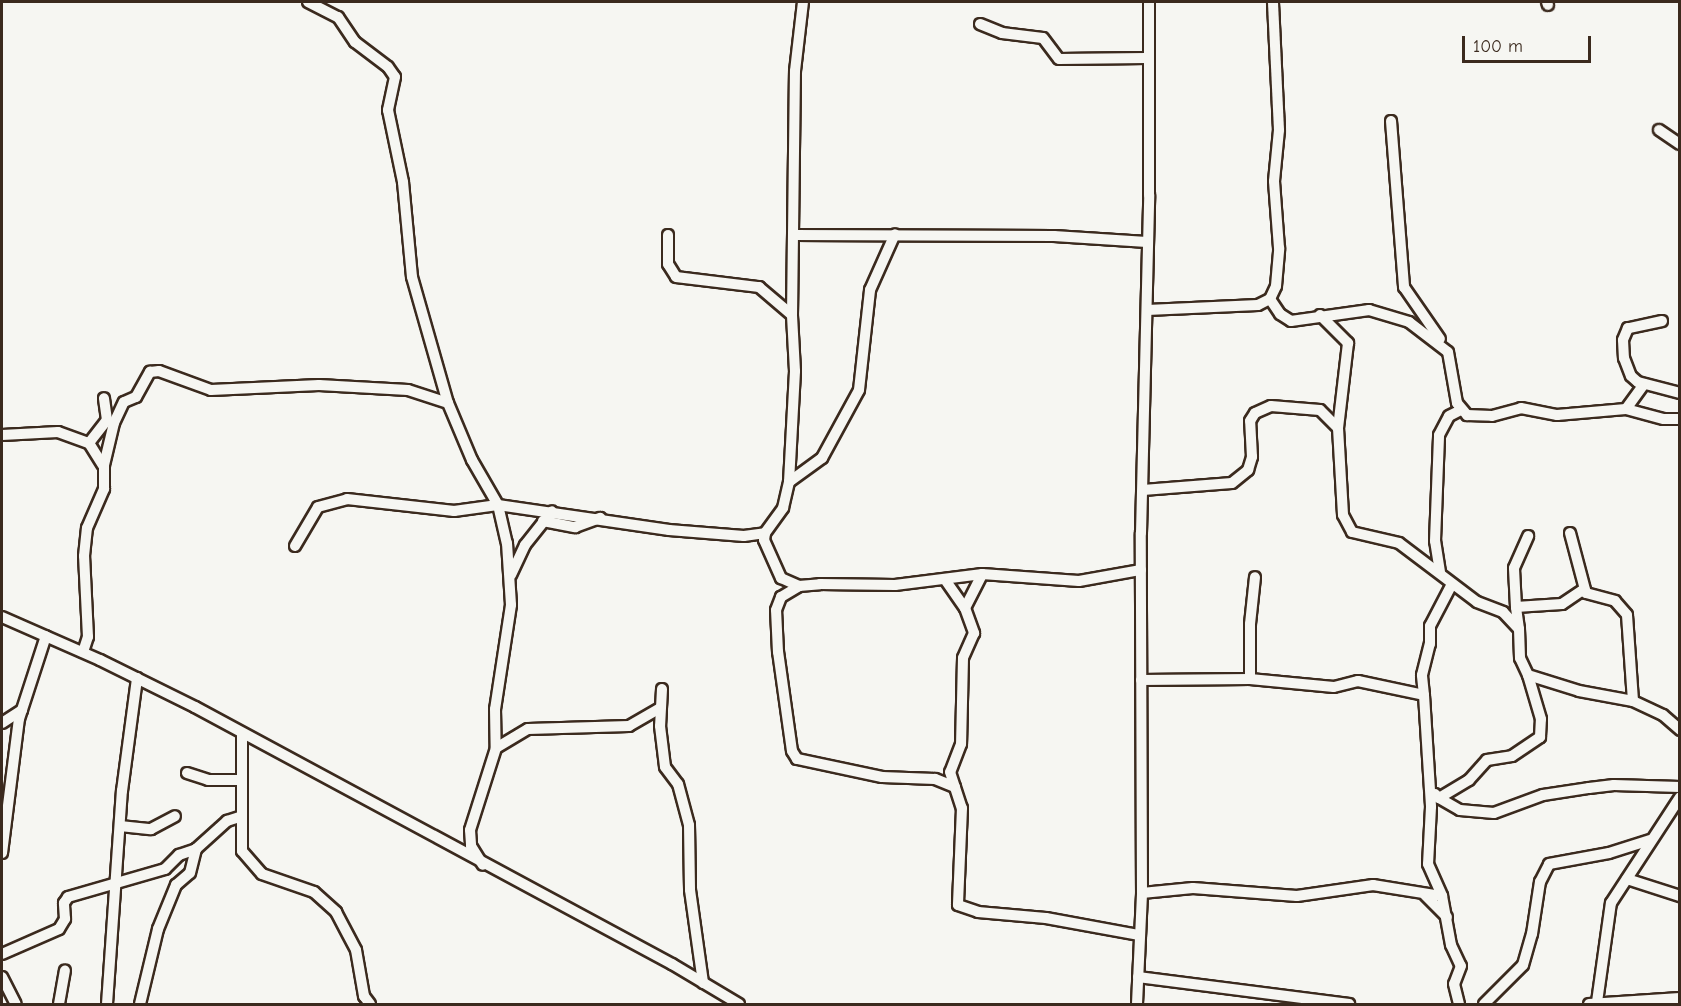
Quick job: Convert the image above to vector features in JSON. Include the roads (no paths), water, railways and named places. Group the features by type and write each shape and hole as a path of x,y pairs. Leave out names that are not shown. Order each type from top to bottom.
{"street":[{"path":"308,2 338,17 355,42 388,67 395,77 388,110 403,182 410,266 448,403 472,460 498,505 510,578 509,627 495,709 496,747 470,830 471,846 483,865"},
{"path":"803,2 795,71 792,315 795,371 789,482 783,508 765,533 764,540 781,578 799,586 946,580 982,574 1078,581 1141,570"},
{"path":"1137,1005 1142,893 1141,570 1147,310 1146,58 1149,2"},
{"path":"1147,310 1243,307 1270,298 1276,286 1279,248 1274,197 1279,130 1273,2"},
{"path":"980,24 1002,33 1042,38 1059,59 1146,58"},
{"path":"1391,121 1404,287 1452,361 1455,393 1461,410 1478,417 1521,408 1557,415 1626,409 1664,419 1680,418"},
{"path":"1659,130 1680,144"},
{"path":"789,482 822,458 859,390 873,277 895,234"},
{"path":"668,235 668,264 676,278 759,286 792,315"},
{"path":"794,235 1095,237 1147,242"},
{"path":"1270,298 1280,314 1291,321 1320,315 1382,311 1409,322 1443,345"},
{"path":"1320,315 1348,343 1338,428 1346,525 1361,535 1399,543 1477,602 1503,612 1519,629"},
{"path":"1662,321 1634,324 1623,340 1627,369 1644,384 1668,388 1680,393"},
{"path":"83,652 88,637 85,542 104,489 104,465 109,438 122,405 136,397 153,371 211,390 328,386 408,390 448,403"},
{"path":"1626,409 1634,393 1644,384"},
{"path":"1668,388 1680,401"},
{"path":"88,443 107,420 104,398"},
{"path":"1143,490 1216,485 1240,479 1251,457 1250,421 1255,413 1271,406 1320,410 1338,428"},
{"path":"1440,572 1435,541 1438,435 1449,416 1461,410"},
{"path":"2,435 48,430 88,443 104,465"},
{"path":"295,546 318,507 336,499 397,502 454,511 498,505 688,532 744,536 765,533"},
{"path":"510,578 525,545 552,511"},
{"path":"543,521 575,527 600,518"},
{"path":"1570,533 1584,589 1590,596 1615,601 1627,615 1633,701"},
{"path":"1435,795 1469,780 1487,760 1512,756 1540,737 1541,719 1528,675 1520,658 1516,607 1514,568 1528,537"},
{"path":"964,608 982,574"},
{"path":"1250,679 1250,624 1255,577"},
{"path":"946,580 964,608 974,633 961,672 961,744 950,772 962,808 958,905 978,912 1046,918 1139,935"},
{"path":"1452,584 1430,626 1430,644 1422,675 1435,795 1428,864 1442,896 1451,945 1461,966 1454,984 1459,1005"},
{"path":"799,586 781,597 776,610 778,652 794,756 803,762 841,765 882,777 925,777 955,787"},
{"path":"1516,607 1562,604 1584,589"},
{"path":"2,617 137,678 740,1005"},
{"path":"2,853 4,817 22,710 46,636"},
{"path":"1528,675 1569,689 1633,701 1662,715 1680,730"},
{"path":"107,1005 120,826 137,678"},
{"path":"1141,680 1250,679 1334,687 1358,681 1424,695"},
{"path":"662,689 660,708 665,767 678,784 689,825 690,890 703,983"},
{"path":"496,747 528,729 629,726 660,708"},
{"path":"2,723 22,710"},
{"path":"242,735 239,780 240,844 252,866 283,884 314,892 336,912 356,950 364,996 370,1005"},
{"path":"187,773 208,780 239,780"},
{"path":"1435,795 1466,812 1502,813 1543,795 1589,788 1680,787"},
{"path":"1680,797 1611,903 1593,1003 1680,998"},
{"path":"120,826 151,829 175,816"},
{"path":"2,954 59,929 65,919 64,903 68,897 158,872 179,855 196,849 227,821 239,817"},
{"path":"1484,1005 1523,965 1532,934 1540,882 1549,864 1609,853 1650,840"},
{"path":"140,1005 158,929 176,885 190,873 196,849"},
{"path":"1627,879 1680,896"},
{"path":"1142,893 1193,888 1297,896 1373,885 1442,896"},
{"path":"1425,895 1447,917"},
{"path":"59,1005 65,971"},
{"path":"2,977 16,1005"},
{"path":"1138,977 1349,1005"}]}
